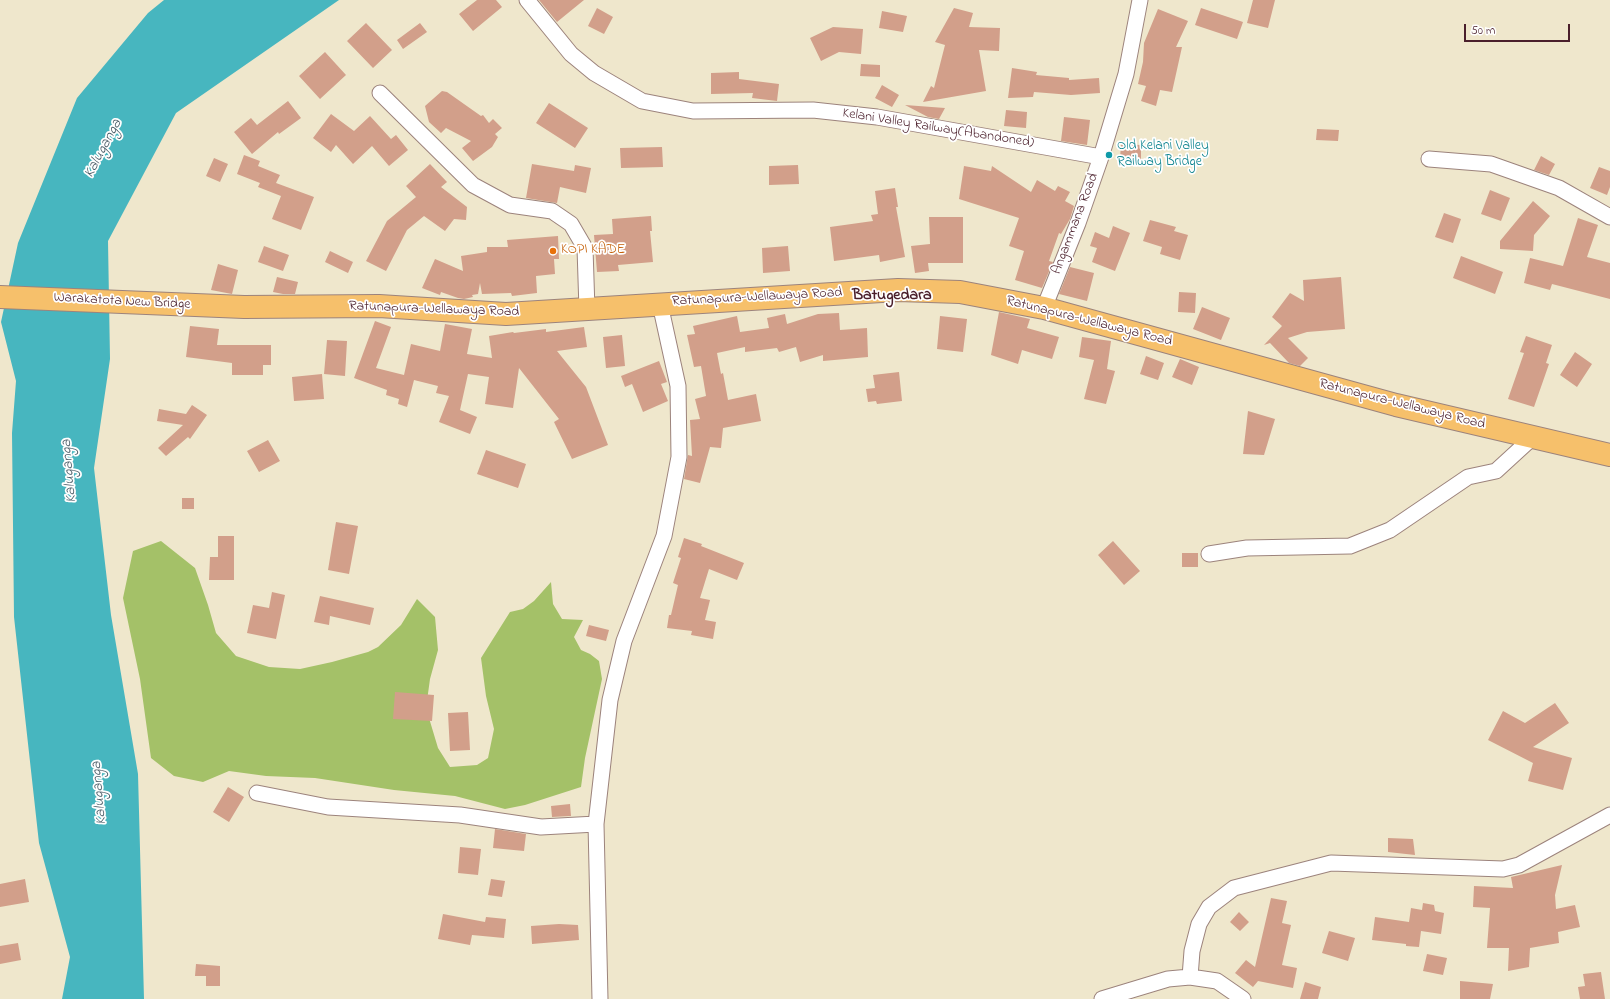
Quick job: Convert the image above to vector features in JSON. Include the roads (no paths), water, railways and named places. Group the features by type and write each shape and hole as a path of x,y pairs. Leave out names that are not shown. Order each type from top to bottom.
{"highway":[{"name":"Ratunapura-Wellawaya Road","path":"244,308 379,306 506,314 898,290 960,292 1044,308 1396,405 1610,455"},
{"name":"Warakatota New Bridge","path":"0,297 244,308"}],"street":[{"name":"Kelani Valley Railway(Abandoned)","path":"527,0 571,54 594,73 642,101 693,111 813,110 877,117 1101,157"},
{"name":"Angammana Road","path":"1044,308 1078,223 1101,157 1126,74 1140,0"},
{"path":"380,93 473,185 510,205 552,211 571,224 585,248 587,310"},
{"path":"1429,159 1492,164 1559,188 1610,217"},
{"path":"600,999 596,824 610,700 624,641 664,536 678,457 678,386 660,304"},
{"path":"1209,554 1247,548 1350,546 1390,530 1468,477 1496,471 1532,438"},
{"path":"258,793 328,807 460,815 541,827 596,824"},
{"path":"1190,977 1192,951 1199,924 1209,907 1234,888 1331,863 1503,869 1519,865 1610,815"},
{"path":"1102,999 1168,979 1190,977 1217,981 1243,999"}],"water":[{"name":"Kaluganga","path":"164,0 339,0 176,113 108,241 110,359 94,468 111,615 138,774 144,999 62,999 70,957 39,843 14,617 12,433 16,381 1,322 18,243 77,98 148,13"}],"place":[{"name":"Old Kelani Valley Railway Bridge","path":"1109,155"},
{"name":"KOPI KADE","path":"553,251"}],"district":[{"name":"Batugedara","path":"892,296"}]}
